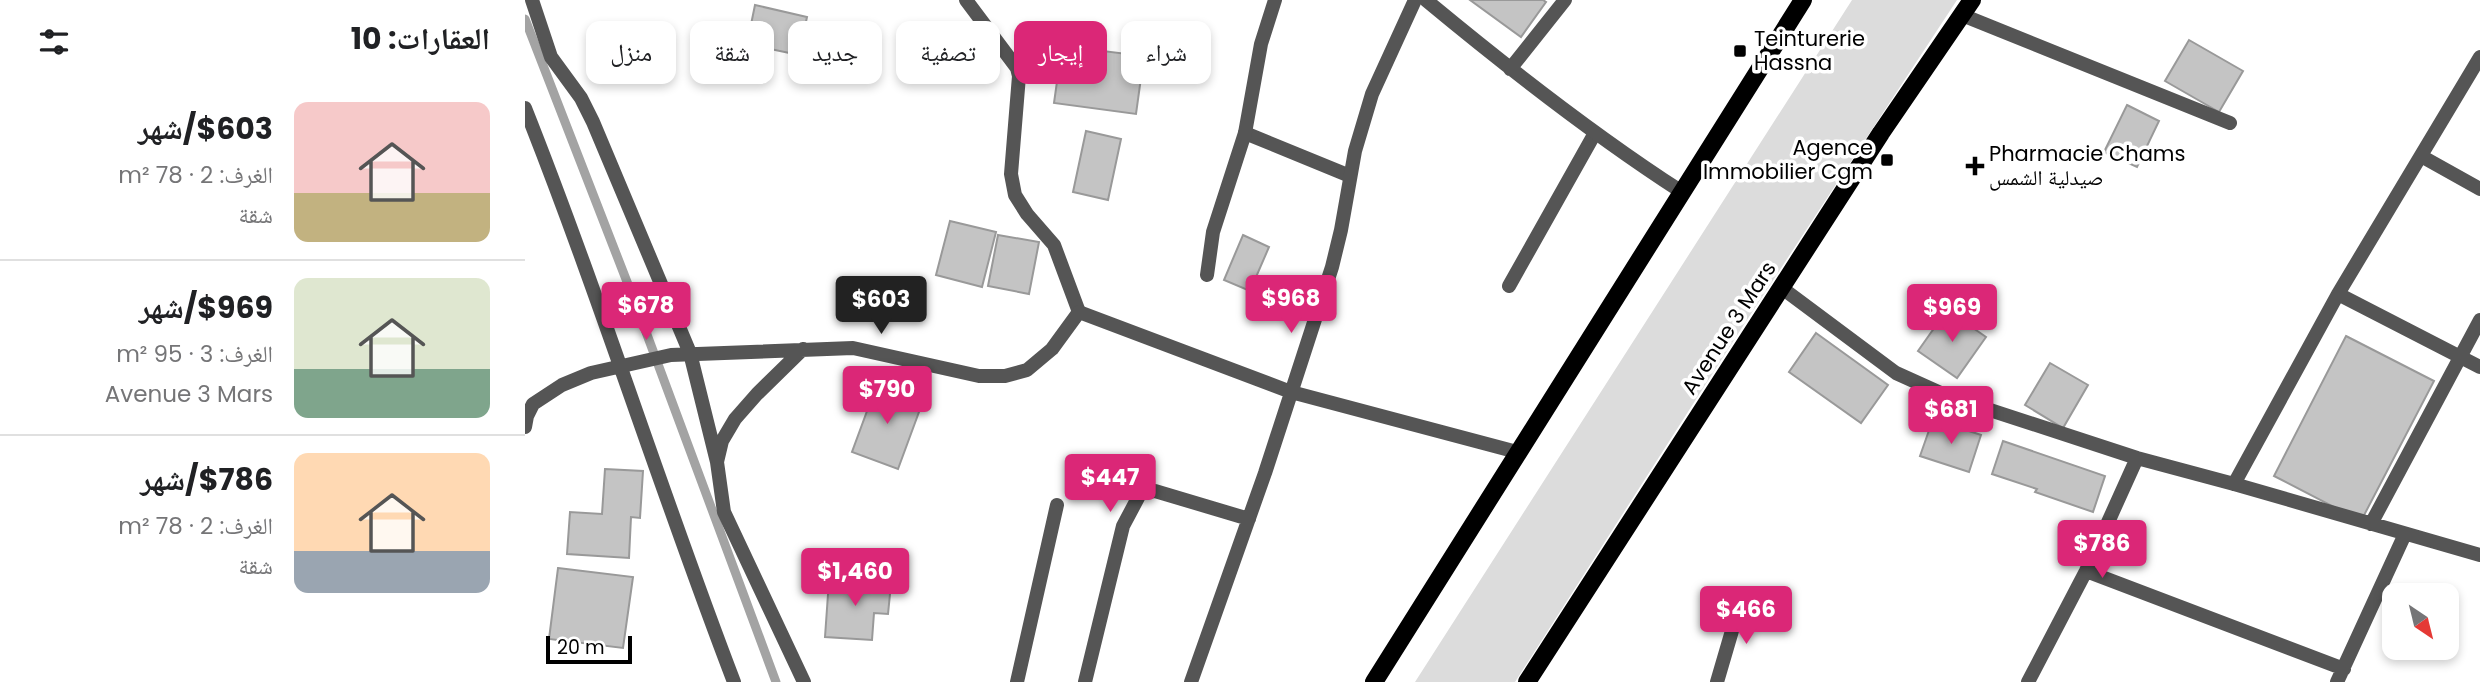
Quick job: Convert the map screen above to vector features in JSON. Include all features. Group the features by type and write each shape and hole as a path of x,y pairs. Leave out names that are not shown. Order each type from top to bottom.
{"main road":[{"path":"1374,682 1803,0"},
{"name":"Avenue 3 Mars","path":"1527,682 1881,132 1967,7"}],"street":[{"path":"532,0 551,57 581,98 593,122 691,353 717,462 724,512 804,682"},
{"path":"967,0 1017,68 1019,76 1011,174 1015,195 1027,214 1054,245 1079,312 1291,392 1517,452"},
{"path":"1207,275 1213,232 1245,133 1261,44 1275,0"},
{"path":"1191,682 1249,519 1332,267 1355,151 1372,94 1415,0"},
{"path":"1426,0 1510,69 1595,133 1682,192"},
{"path":"1510,69 1565,0"},
{"path":"1967,7 2230,123"},
{"path":"2234,484 2338,294 2480,57"},
{"path":"525,108 624,365 673,521 733,681"},
{"path":"1245,133 1350,176"},
{"path":"1509,286 1595,133"},
{"path":"2421,156 2480,189"},
{"path":"1781,288 1896,373 1947,396 2137,458 2480,555"},
{"path":"2338,294 2480,367"},
{"path":"525,428 533,404 544,395 591,373 671,355 853,348 979,376 1005,376 1027,370 1052,349 1079,312"},
{"path":"2371,524 2480,320"},
{"path":"717,462 722,441 735,419 803,349"},
{"path":"2028,682 2086,571 2137,458"},
{"path":"1085,682 1123,526 1140,494 1155,491 1249,519"},
{"path":"1017,682 1057,505"},
{"path":"2086,571 2340,676 2405,534"},
{"path":"1717,682 1741,600"}],"shaded area":[{"path":"1852,0 1957,0 1743,326 1515,682 1415,682"}],"building":[{"path":"1470,0 1543,0 1546,2 1521,37"},
{"path":"755,5 807,17 806,21 788,21 788,53 774,50 774,21 752,21"},
{"path":"2189,40 2243,71 2219,112 2165,81"},
{"path":"1107,51 1121,53 1121,84 1140,84 1136,114 1054,103 1057,84 1107,84"},
{"path":"2127,105 2159,121 2137,167 2104,152"},
{"path":"1086,131 1121,139 1108,200 1073,192"},
{"path":"950,221 996,232 982,287 936,275"},
{"path":"998,235 1039,242 1029,294 988,286"},
{"path":"1243,235 1269,247 1250,291 1224,280"},
{"path":"1947,310 1986,337 1957,378 1918,351"},
{"path":"1816,333 1888,385 1861,423 1789,372"},
{"path":"2346,336 2434,381 2361,521 2274,476"},
{"path":"2050,363 2088,385 2063,428 2025,405"},
{"path":"877,384 923,401 898,469 852,452"},
{"path":"1933,419 1981,435 1969,472 1920,456"},
{"path":"2003,441 2105,476 2093,512 1992,474"},
{"path":"605,469 643,471 640,518 631,517 629,558 567,554 570,512 602,514"},
{"path":"558,568 633,577 623,648 549,639"},
{"path":"829,580 891,584 888,614 874,613 872,640 825,637"}],"waterway":[{"path":"525,19 636,305 776,682"}],"place":[{"name":"Teinturerie Hassna","path":"1740,51"},
{"name":"Agence Immobilier Cgm","path":"1887,160"},
{"name":"Pharmacie Chams صيدلية الشمس","path":"1975,166"}]}
